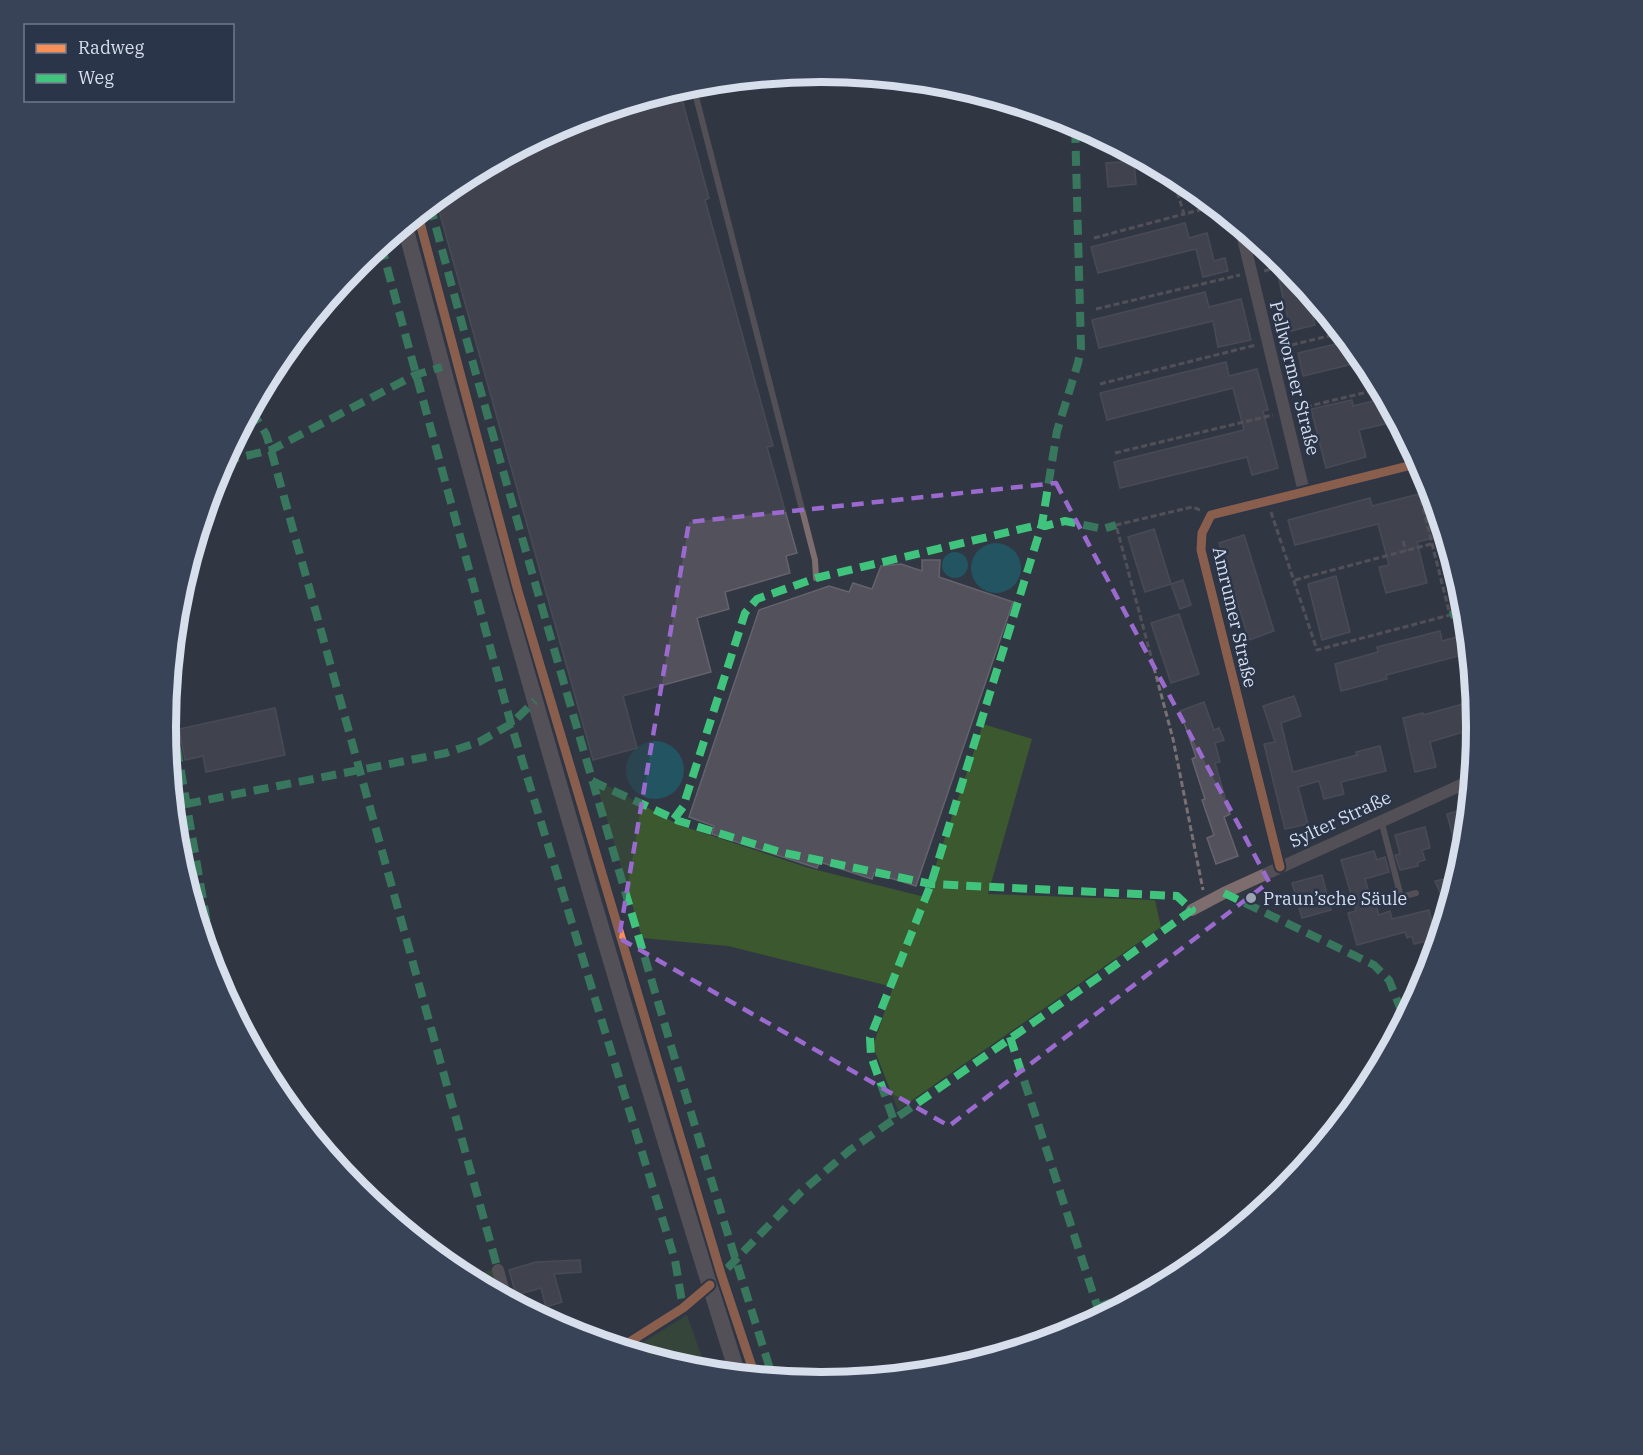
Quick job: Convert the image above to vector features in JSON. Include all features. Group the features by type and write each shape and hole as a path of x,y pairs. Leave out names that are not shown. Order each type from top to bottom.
{"main road":[{"path":"407,234 442,367 582,864 735,1367"}],"street":[{"name":"Pellwormer Straße","path":"1243,240 1304,492"},
{"path":"1211,515 1410,465"},
{"name":"Amrumer Straße","path":"1211,515 1202,533 1201,550 1280,867"},
{"name":"Sylter Straße","path":"1192,910 1224,893 1464,784"},
{"path":"498,1270 503,1288"},
{"path":"629,1343 683,1308 710,1285"}],"lane":[{"path":"696,95 815,560 816,578"},
{"path":"1381,820 1401,897 1416,893"}],"path":[{"path":"1176,189 1184,214"},
{"path":"1094,238 1204,209"},
{"path":"1096,309 1275,268"},
{"path":"1100,384 1269,346 1333,335"},
{"path":"1115,453 1371,390"},
{"path":"1330,400 1332,408"},
{"path":"1268,501 1317,650 1450,615 1431,544 1421,492"},
{"path":"1211,515 1192,507 1116,525 1173,739 1202,888 1211,901"},
{"path":"1403,541 1406,551"},
{"path":"1295,580 1431,544"}],"highlighted area":[{"path":"1056,483 1269,882 949,1126 619,938 689,522"}],"green space":[{"path":"983,724 1032,739 988,894 1155,900 1161,927 898,1110 873,1046 893,987 728,946 642,938 595,779 679,825 809,868 925,897"},
{"path":"492,1270 497,1285 478,1273"},
{"path":"687,1315 703,1361 655,1351 638,1346"}],"water":[{"path":"996,543 1005,545 1016,554 1021,568 1019,577 1010,588 996,593 987,591 976,582 971,568 973,559 982,548"},
{"path":"955,552 964,556 968,565 964,574 955,578 946,574 942,565 946,556"},
{"path":"655,741 671,746 679,754 684,770 679,786 671,794 655,799 639,794 631,786 626,770 631,754 639,746"}],"building":[{"path":"682,98 709,198 705,200 773,446 767,447 797,553 786,556 790,573 725,592 729,609 697,618 711,672 623,696 637,748 593,760 439,209 463,191 536,149 614,117"},
{"path":"1130,161 1134,164 1136,184 1108,187 1106,163"},
{"path":"1185,223 1189,238 1207,233 1214,261 1225,258 1228,271 1203,277 1196,249 1098,273 1091,247"},
{"path":"1282,275 1311,308 1315,325 1291,331 1278,276"},
{"path":"1205,292 1209,307 1241,299 1251,340 1218,347 1213,321 1099,348 1092,320"},
{"path":"1339,343 1354,364 1303,376 1298,353"},
{"path":"1226,362 1229,376 1257,369 1268,410 1263,411 1278,468 1252,475 1247,457 1120,488 1114,462 1244,430 1233,388 1107,420 1100,393"},
{"path":"1352,400 1353,406 1377,400 1390,423 1359,430 1366,457 1326,468 1311,409"},
{"path":"1422,493 1437,537 1417,542 1427,583 1386,593 1379,567 1389,565 1378,524 1295,545 1288,520 1370,498 1372,506"},
{"path":"1154,529 1171,584 1145,592 1128,537"},
{"path":"1244,535 1274,631 1249,640 1219,543"},
{"path":"922,560 940,560 939,577 1013,602 916,886 874,873 872,879 820,862 817,868 712,834 714,826 689,817 759,610 829,586 849,592 853,583 872,589 881,566 901,564 922,571"},
{"path":"1336,576 1350,632 1322,640 1308,584"},
{"path":"1183,580 1191,605 1180,609 1171,584"},
{"path":"1179,614 1199,674 1171,683 1151,623"},
{"path":"1440,631 1442,641 1460,636 1462,655 1386,675 1387,679 1341,691 1335,664 1378,652 1377,647"},
{"path":"1294,696 1301,716 1281,723 1293,772 1357,755 1356,752 1380,746 1386,771 1341,782 1344,794 1324,799 1319,781 1298,787 1308,824 1285,829 1264,744 1275,742 1263,706"},
{"path":"1204,702 1214,730 1219,728 1224,740 1215,743 1220,762 1215,763 1230,814 1224,817 1238,856 1216,864 1207,838 1214,835 1192,759 1196,757 1180,711"},
{"path":"1463,704 1466,731 1430,742 1436,767 1415,772 1403,718 1423,713 1423,715"},
{"path":"275,708 285,755 206,772 203,756 185,760 179,729"},
{"path":"1461,810 1455,846 1447,814"},
{"path":"1425,827 1430,848 1422,850 1425,860 1418,862 1418,866 1400,870 1395,855 1400,854 1395,835"},
{"path":"1374,851 1377,860 1385,857 1389,872 1365,879 1373,906 1376,905 1379,915 1390,911 1392,919 1429,910 1434,930 1430,940 1414,944 1412,936 1407,938 1405,932 1357,945 1348,913 1356,911 1341,860"},
{"path":"1322,875 1331,910 1302,918 1292,883"},
{"path":"1449,878 1443,899 1435,881"},
{"path":"580,1260 581,1272 554,1274 562,1302 546,1307 541,1288 516,1295 509,1270 536,1262"}],"marked path":[{"path":"893,1118 871,1056 870,1038 931,884 1042,524 1057,431 1081,348 1075,135"},
{"path":"432,214 589,768 707,1167 771,1370"},
{"path":"384,254 511,724 675,1260 683,1308"},
{"path":"236,458 271,450 415,375 442,367"},
{"path":"256,418 266,434 271,450 498,1270"},
{"path":"674,819 683,807 745,613 757,599 816,578 1042,524 1045,526 1065,521 1103,529 1116,525"},
{"path":"1450,615 1456,614"},
{"path":"186,804 446,753 479,742 511,724 535,701"},
{"path":"177,748 207,922"},
{"path":"592,781 679,821 780,852 931,884 1177,896 1192,910 850,1150 800,1193 719,1277"},
{"path":"1224,893 1374,965 1389,980 1401,1010"},
{"path":"1010,1037 1098,1310"},
{"path":"1098,1307 1119,1299"}],"cycle path":[{"path":"420,223 518,591 721,1274 752,1368"},
{"path":"1280,867 1201,550 1202,533 1211,515 1410,465"},
{"path":"629,1343 683,1308 710,1285"}],"place":[{"name":"Praun’sche Säule","path":"1251,898"}]}
